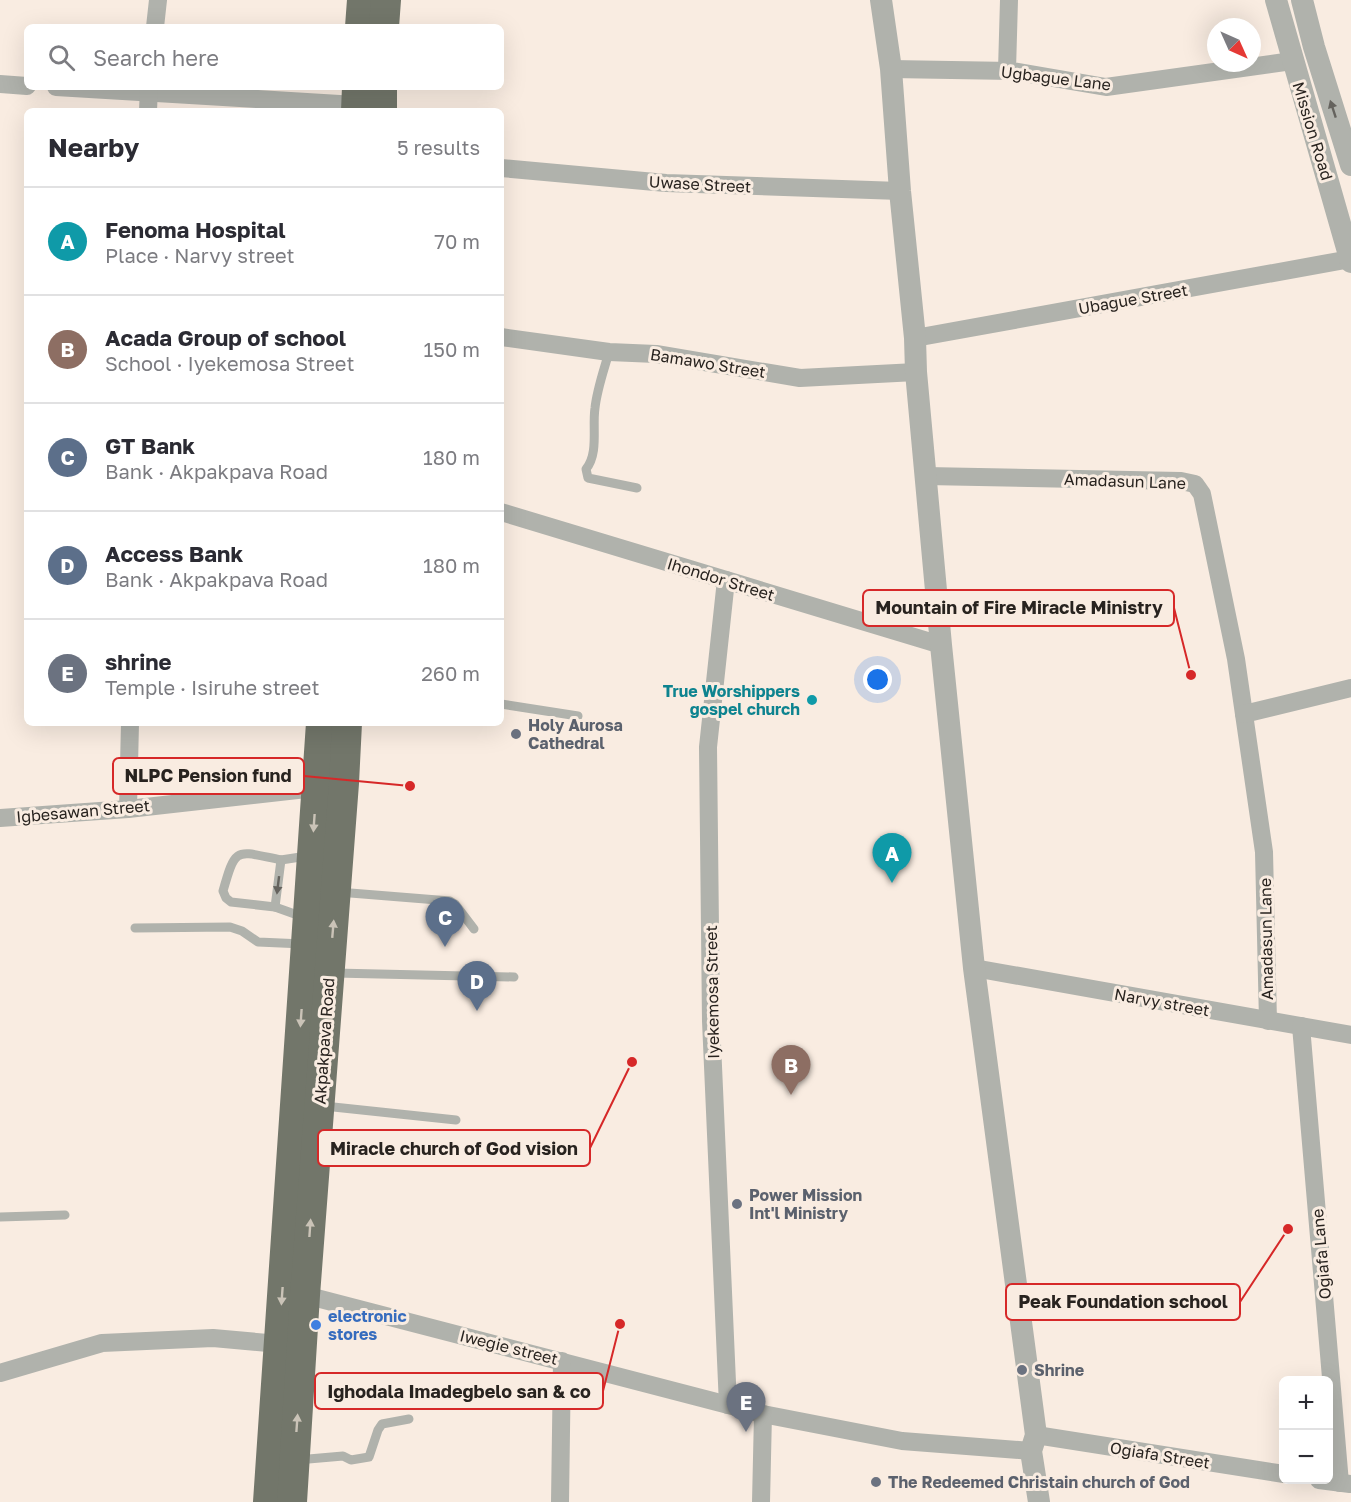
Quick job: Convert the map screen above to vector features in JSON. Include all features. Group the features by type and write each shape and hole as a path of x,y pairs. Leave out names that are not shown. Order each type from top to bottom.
{"highway":[{"path":"360,24 362,0"},
{"path":"384,24 386,0"},
{"path":"363,104 379,90"},
{"name":"Akpakpava Road","path":"292,1502 305,1295 336,892 330,785 321,726"},
{"name":"Akpakpava Road","path":"268,1502 312,855 345,726"}],"street":[{"path":"155,24 158,0"},
{"path":"881,0 891,69 941,645 974,968 1034,1443 1039,1502"},
{"path":"1007,70 1009,0"},
{"name":"Mission Road","path":"1276,0 1351,260"},
{"name":"Mission Road","path":"1302,0 1314,47 1351,165"},
{"name":"Ugbague Lane","path":"891,69 1007,70 1106,87 1292,61"},
{"path":"0,84 24,86"},
{"path":"148,90 148,108"},
{"path":"162,90 363,104"},
{"name":"Uwase Street","path":"504,168 666,183 900,191"},
{"name":"Ubague Street","path":"915,338 1351,260"},
{"name":"Bamawo Street","path":"504,337 609,351 656,354 800,378 916,372"},
{"name":"Amadasun Lane","path":"926,476 1181,481 1195,484 1202,494 1236,659 1264,852 1268,1021"},
{"name":"Ihondor Street","path":"504,513 941,645"},
{"name":"Iyekemosa Street","path":"726,580 708,747 711,1021 728,1405"},
{"path":"1244,714 1351,688"},
{"path":"128,809 130,726"},
{"name":"Igbesawan Street","path":"0,818 128,809 330,785"},
{"name":"Narvy street","path":"974,968 1351,1035"},
{"name":"Ogiafa Lane","path":"1301,1026 1345,1483"},
{"name":"Iwegie street","path":"305,1295 762,1414 902,1441 1034,1443"},
{"path":"0,1373 102,1343 213,1338 279,1344"},
{"path":"560,1502 562,1361"},
{"path":"760,1502 762,1414"},
{"name":"Ogiafa Street","path":"1034,1443 1279,1473"}],"lane":[{"path":"609,351 595,407 595,437 591,463 586,469 588,478 637,488"},
{"path":"937,597 1063,602"},
{"path":"504,704 578,716"},
{"path":"307,932 275,907 231,902 223,891 232,860 238,855 247,854 281,860 312,855"},
{"path":"275,907 281,860"},
{"path":"336,892 450,901 455,904 474,929"},
{"path":"135,928 231,927 242,931 258,942 307,932"},
{"path":"329,973 514,977"},
{"path":"320,1106 456,1120"},
{"path":"0,1217 65,1215"},
{"path":"295,1460 343,1456 351,1460 369,1457 382,1424 408,1419"}],"place":[{"name":"Mountain of Fire Miracle Ministry","path":"1191,675"},
{"name":"True Worshippers gospel church","path":"812,700"},
{"name":"Holy Aurosa Cathedral","path":"516,734"},
{"name":"NLPC Pension fund","path":"410,786"},
{"name":"Fenoma Hospital","path":"892,883"},
{"name":"GT Bank","path":"445,947"},
{"name":"Access Bank","path":"477,1011"},
{"name":"Miracle church of God vision","path":"632,1062"},
{"name":"Acada Group of school","path":"791,1095"},
{"name":"Power Mission Int'l Ministry","path":"737,1204"},
{"name":"Peak Foundation school","path":"1288,1229"},
{"name":"Ighodala Imadegbelo san & co","path":"620,1324"},
{"name":"electronic stores","path":"316,1325"},
{"name":"Shrine","path":"1022,1370"},
{"name":"shrine","path":"746,1432"},
{"name":"The Redeemed Christain church of God","path":"876,1482"}]}
